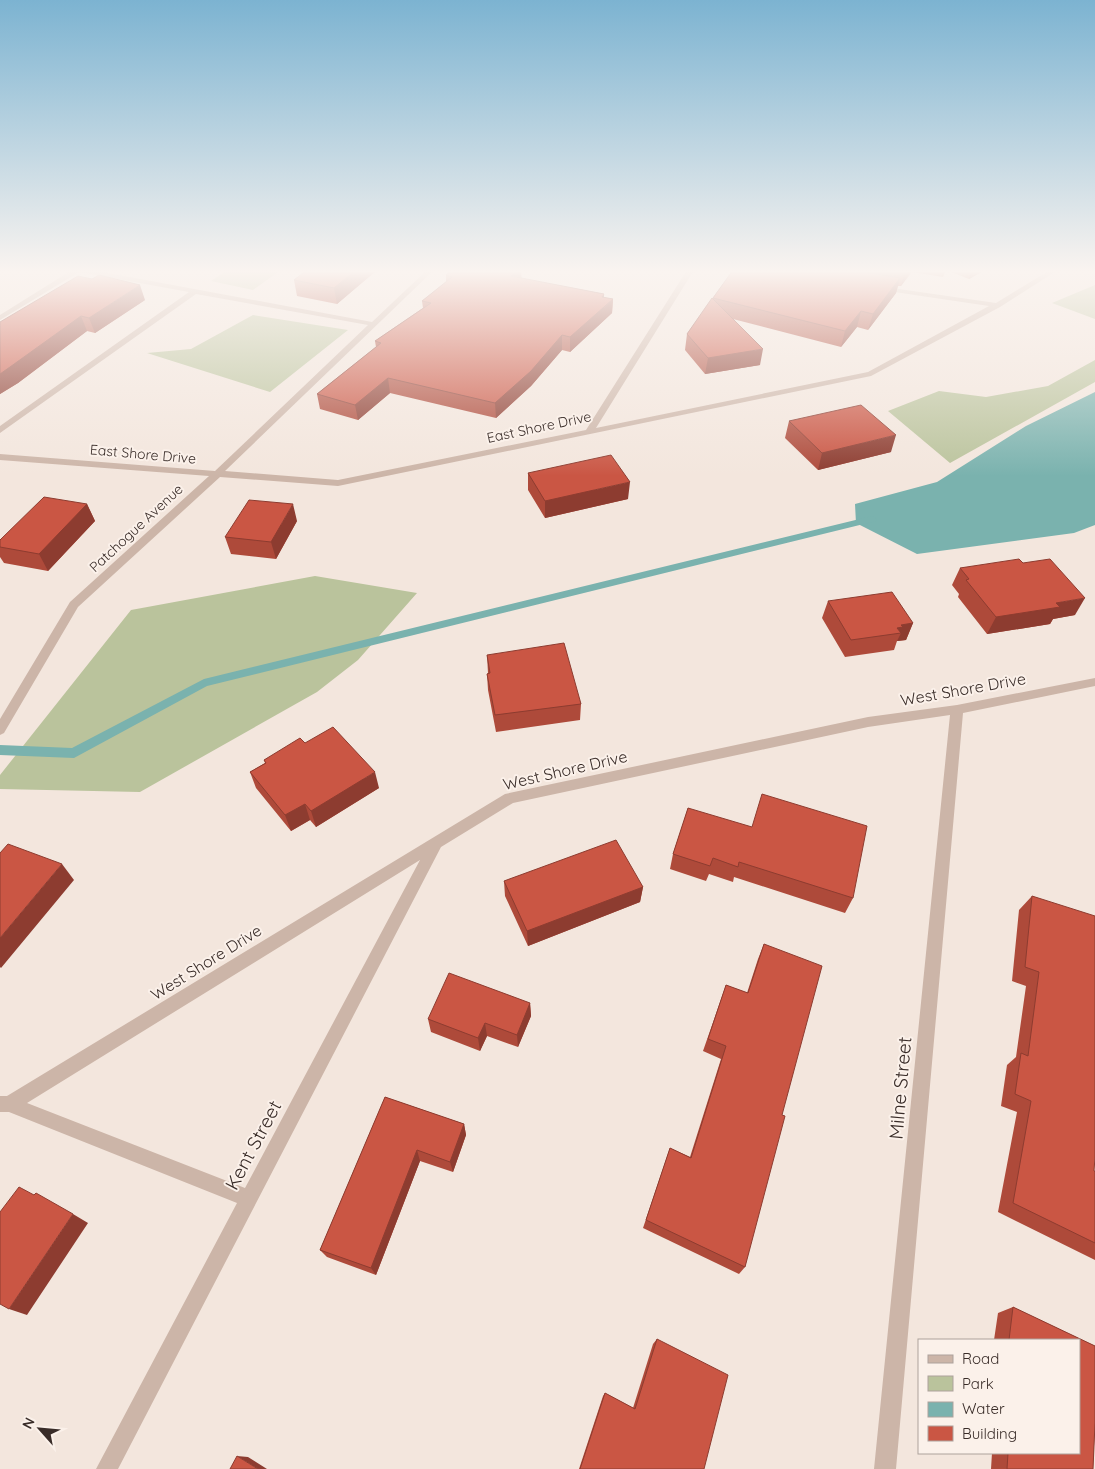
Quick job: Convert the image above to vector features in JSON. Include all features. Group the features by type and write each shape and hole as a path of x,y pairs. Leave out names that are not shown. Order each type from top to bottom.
{"street":[{"path":"0,430 129,339"},
{"name":"Patchogue Avenue","path":"0,729 74,605 217,474 358,339"},
{"path":"590,430 648,339"},
{"name":"East Shore Drive","path":"0,457 338,483 871,374 936,339"},
{"name":"West Shore Drive","path":"5,1104 510,798 868,722 957,710 1095,682"},
{"name":"Milne Street","path":"885,1469 957,710"},
{"name":"Kent Street","path":"107,1469 437,841"},
{"path":"5,1104 249,1199"}],"green space":[{"path":"210,339 337,339 270,392 147,353 191,349"},
{"path":"1095,360 1095,382 950,463 888,411 939,391 986,397 1048,386"},
{"path":"315,576 417,593 358,660 317,692 140,792 0,789 0,775 131,610"}],"water":[{"path":"1095,392 1095,525 1074,533 917,554 856,523 855,504 937,482 1026,426"}],"building":[{"path":"0,339 50,339 0,374"},
{"path":"379,339 559,339 531,371 495,403 388,378 355,405 317,394 381,343 375,341"},
{"path":"691,339 753,339 763,349 708,358"},
{"path":"861,405 896,435 822,453 789,421"},
{"path":"611,455 630,482 545,501 528,473"},
{"path":"44,497 87,504 39,554 0,547 0,540"},
{"path":"249,500 293,504 271,542 225,537"},
{"path":"1019,559 1023,563 1050,559 1085,598 1056,603 1060,607 996,617 966,580 969,579 960,568"},
{"path":"892,592 913,623 901,625 903,627 897,628 901,633 851,640 828,601"},
{"path":"564,643 581,704 495,715 487,674 490,673 487,655"},
{"path":"333,727 375,772 311,811 305,804 285,815 250,772 266,763 264,760 300,738 305,743"},
{"path":"762,794 867,826 853,898 739,862 738,867 713,858 710,866 673,854 688,808 752,827"},
{"path":"616,840 643,887 527,931 504,881"},
{"path":"8,844 62,864 0,938 0,853"},
{"path":"1032,896 1095,916 1095,1243 1013,1203 1031,1101 1015,1094 1021,1053 1028,1056 1039,972 1025,967"},
{"path":"764,944 822,966 782,1115 785,1116 745,1267 646,1220 670,1148 691,1158 726,1046 708,1039 726,985 748,993"},
{"path":"449,973 530,1003 517,1035 485,1023 478,1038 428,1019"},
{"path":"385,1097 464,1124 450,1162 417,1150 371,1268 320,1250"},
{"path":"19,1187 34,1195 36,1193 73,1214 9,1309 0,1304 0,1212"},
{"path":"1013,1307 1095,1346 1093,1469 1007,1469 1008,1454 1080,1454 1080,1339 1009,1339"},
{"path":"657,1339 728,1375 704,1469 580,1469 605,1393 635,1409"},
{"path":"237,1456 258,1469 230,1469"}],"waterway":[{"path":"0,750 74,753 204,683 872,519"}]}
